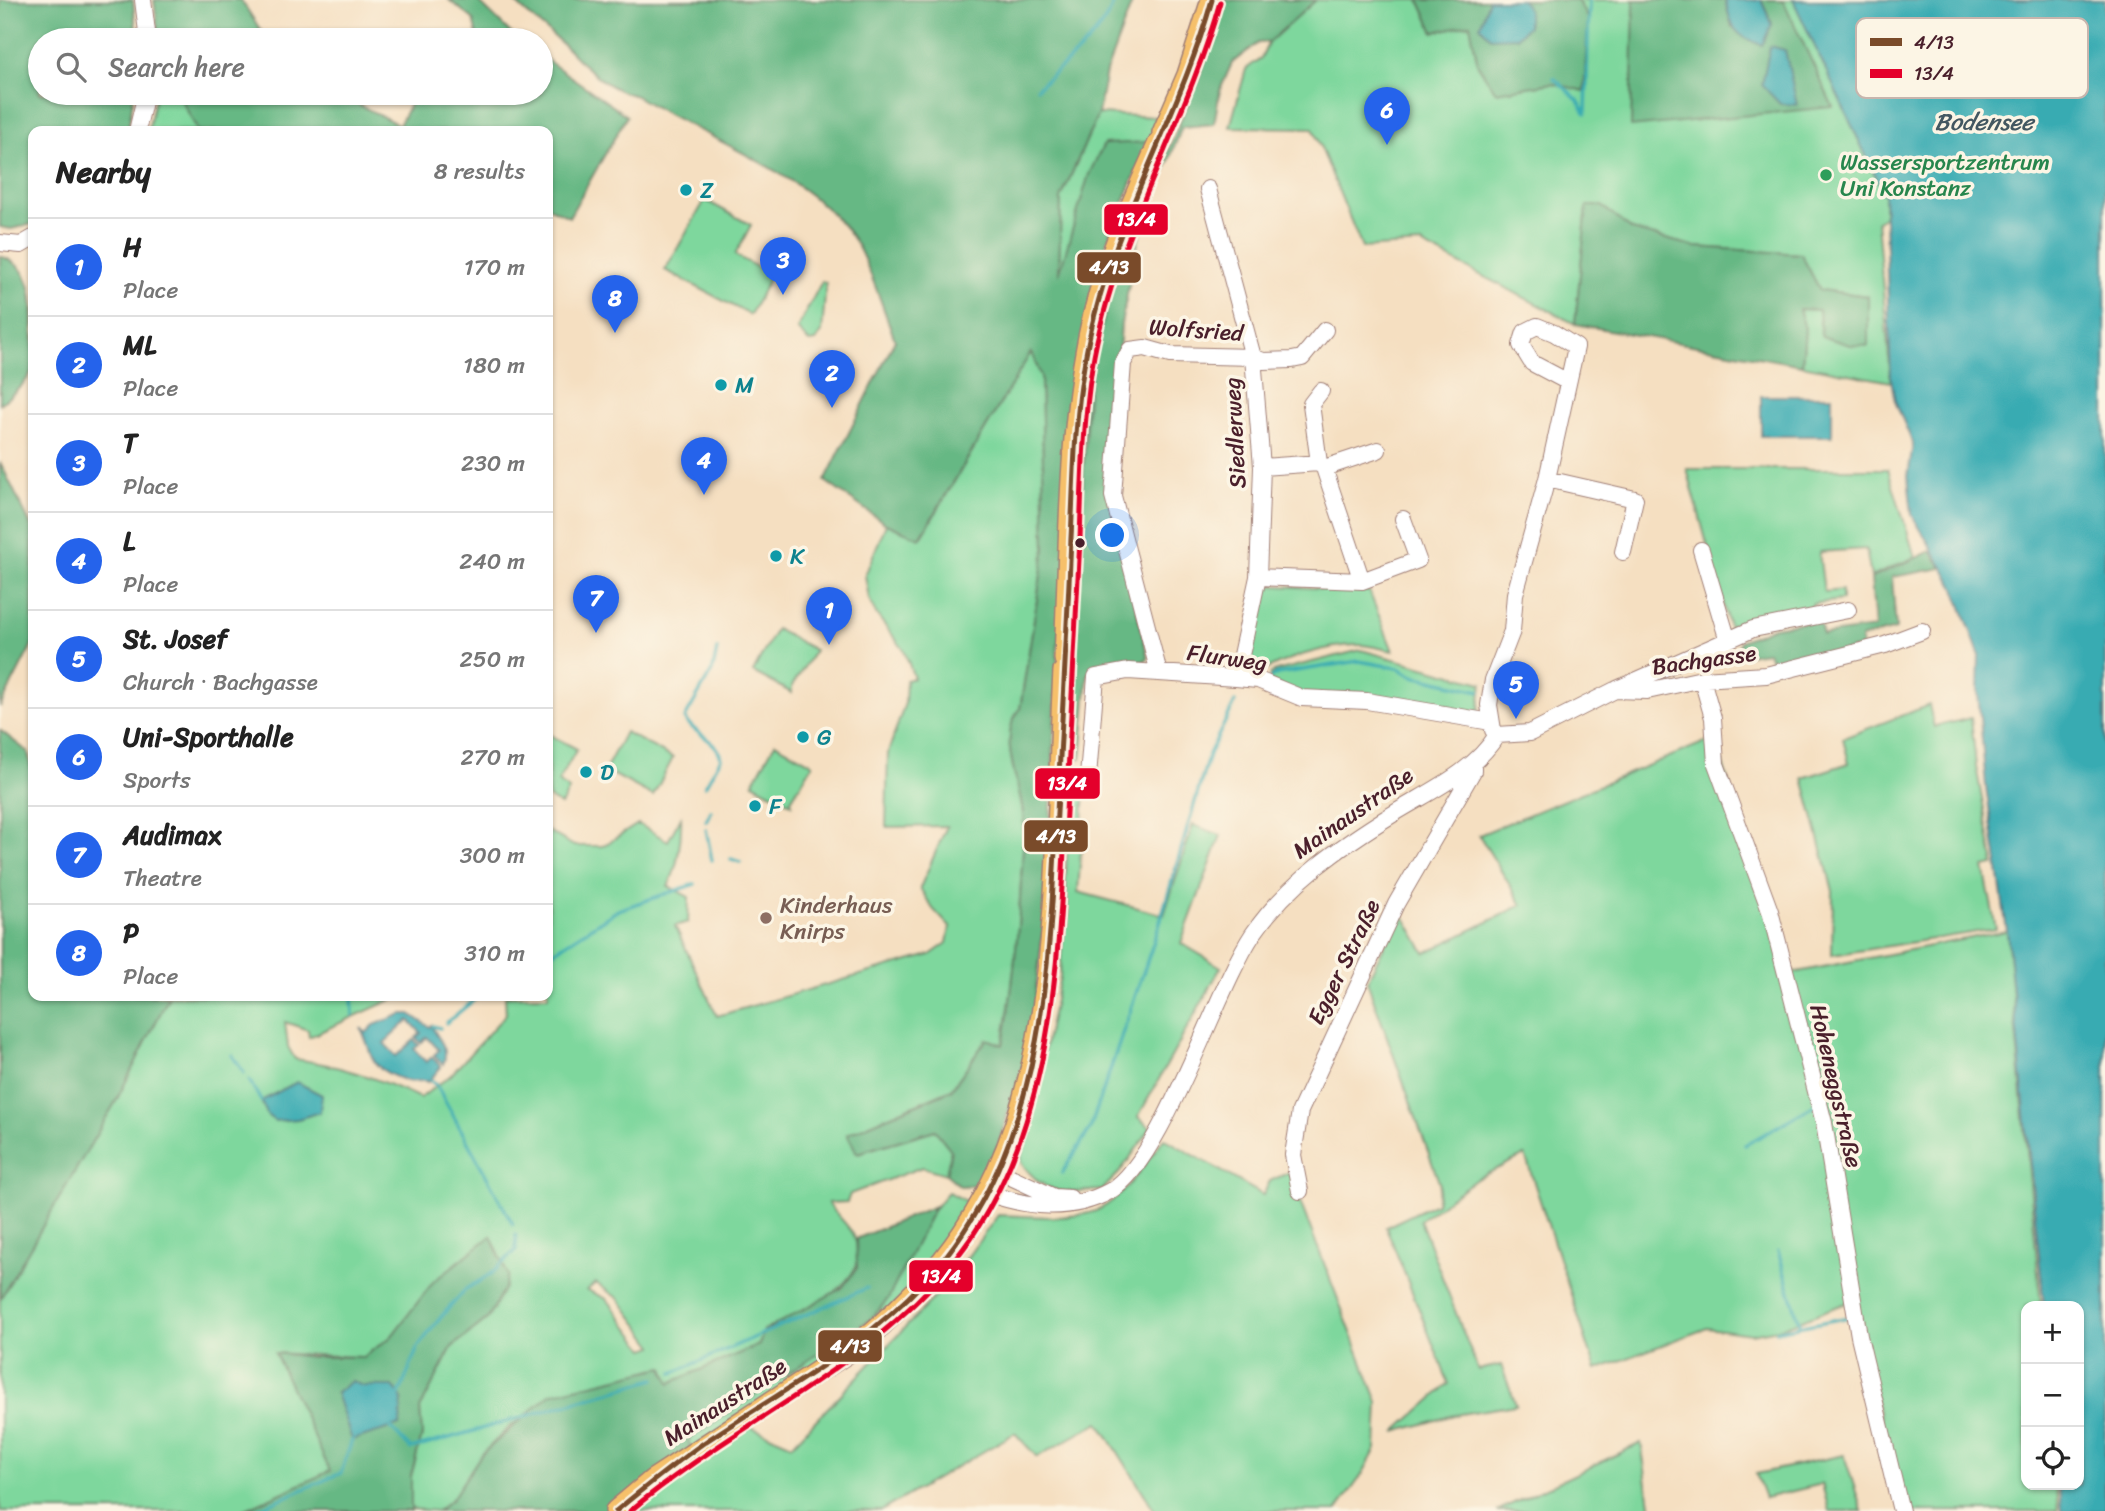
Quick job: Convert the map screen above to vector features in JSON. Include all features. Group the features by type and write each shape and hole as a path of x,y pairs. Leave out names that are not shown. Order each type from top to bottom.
{"main road":[{"path":"987,1193 998,1171 1026,1093 1044,1009 1076,432 1089,335 1118,236 1188,75 1212,0"},
{"name":"Mainaustraße","path":"616,1511 653,1480 843,1355 884,1323 945,1258 987,1193"}],"street":[{"path":"143,0 146,28"},
{"path":"137,126 143,105"},
{"name":"Siedlerweg","path":"1208,189 1253,357 1262,467 1258,577 1236,678"},
{"path":"0,243 21,245 28,241"},
{"path":"1494,729 1489,705 1493,680 1512,631 1515,594 1547,479 1576,347 1537,326 1525,332 1521,345 1532,363 1568,382"},
{"path":"1253,357 1263,361 1302,358 1325,330"},
{"name":"Wolfsried","path":"1159,673 1113,496 1123,363 1130,350 1145,348 1170,355 1253,357"},
{"path":"1321,391 1311,404 1322,466 1362,581"},
{"path":"1262,467 1322,466 1378,450"},
{"path":"1547,479 1635,499 1623,552"},
{"path":"1258,577 1362,581 1418,559 1402,519"},
{"path":"1701,550 1728,641"},
{"path":"1615,690 1777,622 1848,610"},
{"name":"Bachgasse","path":"1494,729 1530,733 1615,690 1647,691 1702,680 1766,675 1885,645 1922,631"},
{"name":"Flurweg","path":"1088,777 1096,677 1128,671 1258,680 1302,698 1367,701 1494,729"},
{"name":"Hoheneggstraße","path":"1702,680 1713,718 1716,764 1770,911 1824,1123 1859,1336 1901,1511"},
{"name":"Mainaustraße","path":"987,1193 1037,1207 1086,1199 1109,1192 1140,1160 1234,970 1267,916 1312,871 1366,830 1473,765 1494,729"},
{"name":"Egger Straße","path":"1300,1191 1293,1155 1300,1111 1396,905 1473,771 1473,765"},
{"path":"998,1171 1054,1197 1086,1199"}],"green space":[{"path":"0,0 133,0 136,28 28,28 28,105 132,105 129,126 28,126 28,225 11,229 0,227"},
{"path":"154,0 241,0 259,28 158,28"},
{"path":"449,0 477,0 506,28 475,28 473,19"},
{"path":"513,0 1133,0 1106,72 1098,114 1061,198 1059,274 1089,174 1104,144 1149,142 1106,244 1058,644 1047,898 1029,1046 998,1145 980,1185 960,1186 946,1174 951,1150 935,1130 857,1153 847,1134 951,1090 987,1039 1003,1045 1015,963 1024,834 1022,806 1011,756 1010,731 1020,709 1045,549 1041,377 1033,355 1031,352 920,538 886,524 825,481 895,340 857,245 838,220 815,198 787,178 636,96 608,84 553,35 553,28 544,28"},
{"path":"1224,0 1316,0 1269,42 1258,43 1232,63 1220,90 1214,124 1182,127 1138,241 1121,324 1109,492 1148,658 1135,666 1088,674 1081,758 1066,759 1089,378 1109,295 1211,46"},
{"path":"1316,0 1419,0 1434,32 1470,23 1478,65 1496,92 1552,83 1588,19 1577,0 2075,0 2043,18 1856,18 1856,98 1902,98 1852,126 1884,194 1884,217 1877,221 1891,382 1802,365 1805,329 1799,309 1820,310 1867,346 1868,296 1820,290 1800,254 1696,247 1632,230 1602,206 1587,206 1575,324 1421,244 1362,248 1313,128 1230,127 1246,69 1261,58 1269,42"},
{"path":"1419,0 1577,0 1588,19 1584,91 1552,83 1496,92 1478,65 1470,24 1434,32"},
{"path":"1634,0 1725,0 1732,27 1772,24 1761,0 1783,0 1833,107 1631,127"},
{"path":"553,64 627,116 569,217 553,209 553,126 195,126 184,105 360,105 399,125 410,105 553,105"},
{"path":"153,105 184,105 195,126 149,126"},
{"path":"1098,114 1156,117 1149,142 1059,277 1061,198"},
{"path":"705,200 751,225 735,255 771,275 750,315 665,270"},
{"path":"1587,206 1602,206 1632,230 1696,247 1801,254 1820,290 1868,296 1868,346 1850,345 1821,336 1819,310 1799,309 1805,329 1802,365 1575,324"},
{"path":"0,256 12,261 28,283 28,378 0,404"},
{"path":"822,281 826,283 822,332 816,341 809,342 797,329"},
{"path":"1031,352 1041,377 1045,549 1020,709 1010,731 1011,756 1022,806 1024,834 1017,943 1003,1045 987,1039 951,1089 847,1134 858,1153 935,1130 951,1150 946,1174 922,1167 850,1194 847,1202 828,1203 853,1234 858,1255 854,1270 844,1284 829,1296 764,1330 759,1345 670,1383 664,1368 653,1369 510,1426 481,1455 452,1499 437,1511 410,1509 411,1476 422,1435 420,1409 452,1347 488,1318 505,1287 491,1236 435,1281 391,1337 363,1357 275,1353 331,1471 242,1511 0,1511 0,1299 116,1101 166,1001 389,1001 309,1037 308,1030 285,1022 288,1047 295,1059 359,1074 420,1098 451,1075 506,1014 505,1001 553,1001 553,834 574,846 603,846 638,824 668,841 681,817 679,852 668,886 689,897 688,922 675,926 717,1016 930,955 947,943 950,927 933,909 920,888 947,826 886,827 888,753 905,703 906,680 914,678 904,650 876,614 869,599 865,575 886,524 921,538","holes":["596,1283 619,1299 654,1346 645,1349 607,1299 587,1290"]},
{"path":"0,462 28,520 28,653 0,707"},
{"path":"1687,469 1888,469 1915,557 1871,577 1866,549 1819,552 1824,592 1842,590 1842,600 1812,604 1812,612 1731,634"},
{"path":"1931,551 1942,568 1892,577 1896,629 1861,638 1862,647 1774,668 1768,652 1736,656 1740,641 1774,627 1819,620 1823,635 1875,628 1871,578"},
{"path":"1260,585 1369,591 1393,651 1364,645 1333,647 1290,659 1253,677 1244,664"},
{"path":"776,629 815,650 792,686 792,693 753,672"},
{"path":"1361,650 1482,683 1478,717 1303,695 1270,682 1270,674 1276,671"},
{"path":"1929,705 1934,727 1971,718 1976,766 1994,865 1984,867 1996,929 1832,955 1833,891 1803,778 1849,763 1843,738"},
{"path":"0,730 28,752 28,1001 166,1001 116,1101 0,1299"},
{"path":"625,732 673,758 653,796 605,770"},
{"path":"553,737 577,749 558,782 569,790 561,805 553,800"},
{"path":"1715,738 1787,974 2007,931 2041,1301 2021,1301 2021,1490 2056,1490 2058,1511 1901,1511 1854,1300 1778,1329 1751,1334 1707,1328 1596,1370 1525,1155 1478,1178 1420,1220 1478,1370 1501,1365 1516,1405 1454,1415 1395,1432 1449,1384 1386,1227 1436,1203 1440,1185 1367,981 1401,911 1425,953 1522,905 1479,835"},
{"path":"775,743 813,764 791,800 792,804 753,783"},
{"path":"1071,778 1082,778 1085,790 1078,892 1164,915 1193,825 1221,835 1181,943 1221,967 1138,1117 1151,1128 1119,1173 1102,1190 1075,1192 1046,1186 1020,1161 1060,977"},
{"path":"1164,1138 1263,1195 1270,1181 1292,1171 1297,1194 1378,1402 1376,1449 1362,1475 1336,1511 1155,1511 1099,1422 1037,1457 1015,1433 881,1511 630,1511 688,1440 873,1317 893,1287 927,1221 948,1192 978,1207 938,1268 749,1426 792,1445 950,1281 998,1215 1067,1216 1100,1209 1132,1182"},
{"path":"935,1206 888,1299 873,1317 688,1440 694,1456 622,1511 437,1511 452,1499 481,1455 550,1394 663,1367 670,1383 759,1345 764,1331 842,1288 857,1268 856,1239"},
{"path":"491,1236 508,1275 505,1287 488,1318 452,1347 420,1409 422,1435 411,1476 411,1511 242,1511 330,1471 275,1353 313,1357 363,1357 391,1337 434,1281","holes":["352,1381 362,1386 393,1386 402,1400 336,1393"]},
{"path":"1641,1443 1651,1511 1497,1511"},
{"path":"1844,1455 1862,1511 1829,1511 1822,1484 1765,1498 1756,1474"}],"water":[{"path":"1489,0 1522,0 1528,10 1528,26 1517,37 1491,38 1480,26"},
{"path":"1725,0 1761,0 1772,24 1762,45 1739,34"},
{"name":"Bodensee","path":"1793,0 2105,0 2105,1511 2061,1511 2059,1490 2084,1490 2084,1301 2044,1301 2007,931 1986,787 1978,693 1979,654 1955,588 1912,515 1908,476 1913,444 1895,401 1891,379 1884,194"},
{"path":"1770,46 1785,50 1797,105 1780,104 1762,85"},
{"path":"1761,396 1832,396 1832,436 1761,436"},
{"path":"402,1014 410,1014 430,1027 432,1025 444,1047 443,1064 434,1055 439,1050 427,1037 421,1043 416,1038 421,1033 409,1020 384,1043 396,1056 414,1040 419,1045 414,1049 426,1062 432,1057 441,1067 428,1082 407,1081 384,1071 374,1060 361,1028 366,1033 374,1025"},
{"path":"297,1082 322,1095 320,1112 298,1119 275,1121 268,1116 261,1101"},
{"path":"352,1381 362,1386 393,1386 402,1399 400,1425 352,1440 336,1393"}],"waterway":[{"path":"1037,88 1092,38 1109,14 1115,0"},
{"path":"1586,113 1589,0"},
{"path":"1554,78 1577,99 1585,112"},
{"path":"705,786 721,758 719,751 693,729 685,718 713,669 717,649"},
{"path":"1270,678 1277,674 1359,661 1398,668 1413,676 1480,691"},
{"path":"1062,1173 1090,1129 1157,932 1209,754 1235,702"},
{"path":"706,821 711,811"},
{"path":"706,829 712,860"},
{"path":"731,859 740,862"},
{"path":"553,952 618,910 695,884"},
{"path":"352,1001 353,1015"},
{"path":"446,1023 473,1001"},
{"path":"433,1026 440,1028"},
{"path":"232,1055 244,1073"},
{"path":"249,1080 261,1101"},
{"path":"431,1081 436,1085"},
{"path":"438,1088 513,1224"},
{"path":"1745,1145 1815,1105"},
{"path":"399,1395 418,1347 466,1289 490,1275 516,1250 516,1235"},
{"path":"1778,1251 1800,1326"},
{"path":"673,1373 867,1288"},
{"path":"1776,1331 1849,1317"},
{"path":"391,1428 411,1449 655,1379"},
{"path":"253,1511 341,1473 352,1440"}],"transit line":[{"name":"4/13","path":"616,1511 705,1442 846,1350 910,1296 939,1265 964,1231 990,1186 1010,1138 1026,1089 1037,1039 1050,935 1075,452 1084,366 1094,318 1124,226 1180,92 1212,0"},
{"name":"13/4","path":"630,1511 718,1446 855,1354 897,1319 936,1281 971,1238 998,1192 1018,1144 1034,1094 1045,1042 1059,937 1083,453 1092,367 1102,319 1116,273 1188,94 1220,2"}],"place":[{"name":"Uni-Sporthalle","path":"1387,145"},
{"name":"Wassersportzentrum Uni Konstanz","path":"1826,175"},
{"name":"Z","path":"686,190"},
{"name":"T","path":"783,295"},
{"name":"P","path":"615,333"},
{"name":"M","path":"721,385"},
{"name":"ML","path":"832,408"},
{"name":"L","path":"704,495"},
{"name":"K","path":"776,556"},
{"name":"Audimax","path":"596,633"},
{"name":"H","path":"829,645"},
{"name":"St. Josef","path":"1516,719"},
{"name":"G","path":"803,737"},
{"name":"D","path":"586,772"},
{"name":"F","path":"755,806"},
{"name":"Kinderhaus Knirps","path":"766,918"}]}
